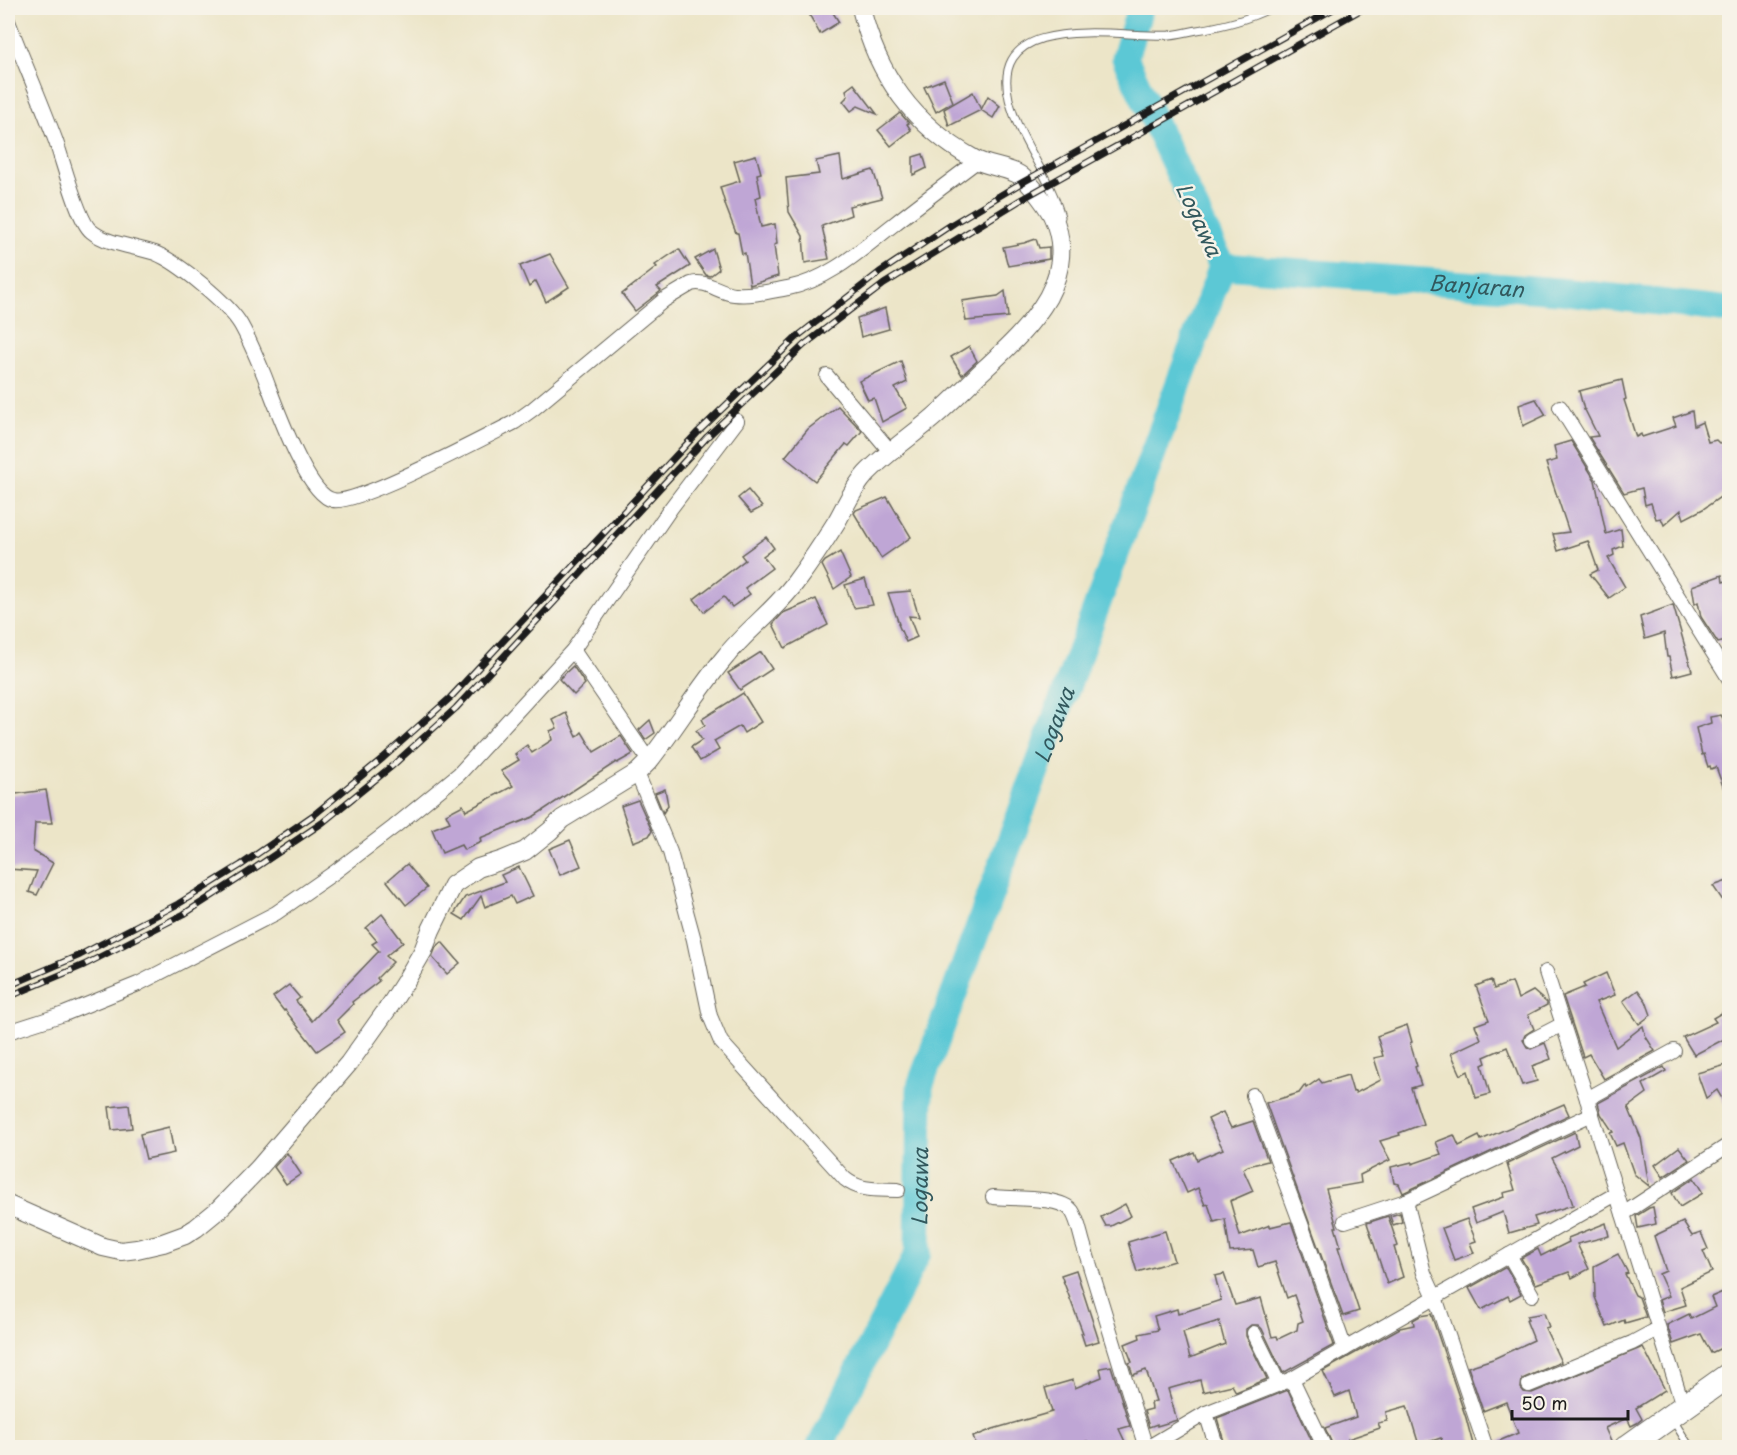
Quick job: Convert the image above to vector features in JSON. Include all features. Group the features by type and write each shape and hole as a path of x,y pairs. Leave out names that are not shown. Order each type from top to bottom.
{"highway":[{"path":"1626,1448 1730,1374"}],"street":[{"path":"8,1205 103,1247 121,1251 163,1243 185,1235 218,1210 258,1169 349,1063 405,982 423,951 453,885 478,868 525,851 562,819 643,767 728,653 792,587 813,559 858,484 890,451 935,416 1021,334 1047,299 1057,279 1060,261 1059,239 1053,217 1044,202 1020,175 977,161 931,128 912,110 883,71 861,8"},
{"path":"8,21 56,140 69,183 87,228 104,238 155,253 176,264 203,285 240,323 264,374 291,445 322,494 333,500 346,500 389,483 515,422 664,300 691,284 704,284 733,294 750,294 792,287 825,273 842,264 977,161"},
{"path":"827,376 890,451"},
{"path":"1560,406 1730,680"},
{"path":"8,1032 64,1014 138,984 276,913 335,872 459,774 573,650 671,508 737,421"},
{"path":"573,650 643,767 670,852 694,940 710,1016 721,1042 845,1179 859,1188 868,1190 898,1190"},
{"path":"1546,972 1658,1329 1676,1411"},
{"path":"1532,1040 1563,1024"},
{"path":"1587,1099 1674,1051"},
{"path":"1253,1095 1345,1349"},
{"path":"1345,1221 1406,1201 1592,1114"},
{"path":"1623,1214 1730,1144"},
{"path":"993,1197 1052,1202 1063,1204 1071,1210 1080,1232 1147,1448 1206,1413 1292,1379 1616,1194"},
{"path":"1406,1201 1424,1273 1435,1297 1486,1448"},
{"path":"1509,1255 1532,1295"},
{"path":"1530,1385 1658,1329"},
{"path":"1254,1334 1279,1384"},
{"path":"1292,1379 1325,1448"},
{"path":"1206,1413 1217,1448"}],"lane":[{"path":"1059,239 1063,230 1057,201 1035,161 1009,99 1007,78 1012,58 1027,44 1042,38 1080,33 1170,35 1223,26 1245,20 1271,8"},
{"path":"1676,1411 1688,1444 1696,1448"},
{"path":"1701,1448 1716,1446"}],"building":[{"path":"820,8 830,8 839,22 820,34 809,14"},
{"path":"944,79 953,102 936,112 924,87"},
{"path":"854,84 877,114 858,106 851,111 843,101 848,96 846,90"},
{"path":"973,92 981,110 949,126 944,109"},
{"path":"988,96 1000,106 993,118 981,110"},
{"path":"900,113 909,123 907,124 911,130 891,146 878,130"},
{"path":"923,154 927,168 913,175 913,157"},
{"path":"756,155 761,173 757,174 761,196 755,198 761,227 775,224 777,244 774,245 778,276 750,285 745,253 742,254 738,233 736,233 720,187 740,181 734,161"},
{"path":"840,156 843,179 873,170 882,198 849,206 851,215 822,226 829,259 805,263 803,236 789,212 786,178 819,174 816,161"},
{"path":"1036,239 1039,248 1049,247 1049,259 1008,266 1003,247"},
{"path":"679,249 690,266 657,287 661,291 635,311 622,294 657,267 655,265"},
{"path":"713,249 719,269 710,276 706,275 695,259"},
{"path":"550,254 569,287 546,302 536,281 529,287 520,266"},
{"path":"1005,291 1008,317 966,321 962,301 998,296"},
{"path":"885,308 889,329 861,337 857,318"},
{"path":"969,346 977,361 962,375 951,357"},
{"path":"901,361 907,382 895,388 907,408 882,422 874,398 868,400 859,381"},
{"path":"1622,380 1626,399 1624,400 1636,437 1676,426 1673,418 1692,411 1694,426 1702,422 1708,442 1716,440 1724,443 1725,447 1730,445 1730,490 1684,519 1681,510 1664,525 1661,518 1656,519 1651,503 1645,505 1642,488 1624,493 1589,437 1598,436 1584,410 1579,391"},
{"path":"1536,399 1546,415 1523,426 1519,405"},
{"path":"838,406 862,431 849,446 846,444 815,481 785,457 808,429"},
{"path":"1571,441 1595,480 1606,534 1621,529 1623,546 1613,550 1614,555 1608,558 1625,587 1609,598 1590,574 1598,570 1588,541 1558,551 1553,534 1569,532 1546,463 1557,460 1554,446"},
{"path":"748,490 762,507 751,513 738,498"},
{"path":"887,497 911,537 881,558 854,513 856,510"},
{"path":"766,537 774,548 763,556 772,568 745,588 750,594 732,607 724,597 704,612 694,599 745,560 741,555"},
{"path":"840,552 851,577 834,589 822,565"},
{"path":"1722,575 1723,582 1730,580 1730,640 1718,643 1701,617 1698,602 1695,604 1692,586"},
{"path":"865,579 873,605 854,608 845,585"},
{"path":"911,591 919,617 909,616 917,637 906,642 888,593"},
{"path":"816,599 828,625 785,648 773,624 783,613"},
{"path":"1673,605 1692,671 1673,676 1669,657 1667,657 1664,633 1645,639 1640,617"},
{"path":"761,652 772,669 740,690 728,673"},
{"path":"573,666 585,684 574,695 559,679"},
{"path":"743,693 761,722 744,733 740,726 714,741 719,750 700,761 691,747 702,740 696,731 705,725 702,719"},
{"path":"566,713 577,737 582,732 594,752 621,736 633,754 616,762 533,817 480,838 481,842 464,850 461,845 442,853 432,829 450,822 446,814 463,805 466,811 513,786 501,771 519,760 515,754 527,745 532,753 552,740 550,731 557,728 553,720"},
{"path":"1721,715 1730,730 1730,799 1728,800 1716,767 1711,769 1710,766 1708,767 1704,754 1702,755 1696,728 1711,723 1710,717"},
{"path":"650,720 655,733 645,740 639,730"},
{"path":"665,789 668,805 663,813 655,793"},
{"path":"46,790 52,823 35,823 33,851 53,863 37,895 29,892 37,871 8,869 8,795"},
{"path":"638,800 652,831 649,836 633,842 621,806"},
{"path":"570,840 581,866 560,875 549,849"},
{"path":"407,864 427,888 406,905 387,881"},
{"path":"519,867 533,896 515,904 511,896 485,907 481,896 464,920 454,914 465,897 505,882 501,875"},
{"path":"1730,880 1730,911 1713,886"},
{"path":"382,914 403,942 386,956 393,962 377,978 379,981 352,1002 353,1004 337,1020 345,1032 317,1051 273,997 289,985 300,998 296,1001 312,1021 379,951 372,944 377,941 366,928"},
{"path":"442,942 460,963 447,974 432,957 436,947"},
{"path":"1606,973 1615,995 1596,1002 1616,1047 1643,1026 1646,1037 1655,1051 1604,1079 1589,1054 1583,1057 1563,996 1585,987 1583,984"},
{"path":"1491,980 1494,989 1512,982 1518,999 1533,991 1547,1003 1528,1015 1534,1029 1525,1035 1523,1040 1531,1049 1545,1043 1551,1059 1532,1066 1537,1081 1522,1085 1507,1047 1484,1057 1486,1063 1482,1065 1490,1094 1476,1098 1468,1071 1461,1075 1451,1053 1481,1039 1475,1025 1489,1020 1476,986"},
{"path":"1638,990 1646,1001 1651,1015 1639,1024 1623,1001"},
{"path":"1730,1008 1730,1036 1694,1055 1683,1037 1716,1022 1713,1018"},
{"path":"1407,1025 1421,1085 1411,1088 1423,1124 1380,1141 1390,1160 1360,1175 1361,1183 1326,1189 1337,1227 1335,1227 1341,1247 1338,1247 1359,1311 1343,1316 1266,1103 1299,1093 1305,1085 1306,1088 1319,1079 1322,1083 1348,1075 1353,1092 1356,1093 1381,1080 1374,1058 1383,1056 1377,1036"},
{"path":"1730,1064 1730,1112 1717,1090 1706,1098 1697,1073"},
{"path":"1664,1067 1666,1071 1643,1084 1647,1093 1628,1107 1641,1138 1649,1186 1634,1174 1623,1143 1616,1146 1610,1133 1613,1132 1601,1114 1598,1103"},
{"path":"1564,1104 1569,1115 1403,1193 1399,1184 1394,1183 1391,1167 1412,1162 1412,1164 1441,1154 1436,1142 1454,1135 1459,1146 1479,1136 1481,1140"},
{"path":"129,1105 132,1128 112,1130 109,1107"},
{"path":"1223,1112 1231,1128 1253,1121 1268,1161 1243,1169 1253,1191 1230,1201 1240,1236 1270,1225 1270,1227 1291,1222 1334,1345 1283,1373 1262,1329 1258,1325 1251,1325 1246,1329 1246,1336 1267,1379 1236,1392 1232,1385 1203,1392 1200,1380 1168,1389 1177,1420 1149,1427 1144,1411 1152,1409 1151,1402 1156,1401 1146,1370 1133,1375 1129,1363 1132,1362 1125,1344 1140,1338 1139,1334 1158,1330 1154,1316 1177,1309 1178,1314 1221,1300 1215,1276 1224,1274 1235,1305 1261,1298 1272,1337 1277,1336 1278,1339 1297,1330 1298,1323 1303,1321 1294,1295 1287,1298 1275,1262 1258,1267 1253,1250 1230,1252 1225,1219 1214,1222 1208,1204 1205,1205 1198,1188 1187,1193 1173,1161 1194,1152 1197,1160 1223,1149 1208,1119","holes":["1219,1321 1225,1344 1190,1358 1183,1332"]},
{"path":"169,1127 174,1153 146,1159 140,1134"},
{"path":"1575,1132 1578,1145 1552,1158 1566,1183 1573,1205 1534,1217 1537,1225 1509,1233 1503,1212 1476,1223 1471,1209 1504,1197 1503,1193 1515,1190 1507,1164"},
{"path":"1679,1147 1689,1160 1663,1177 1655,1165"},
{"path":"287,1153 301,1174 286,1184 274,1167"},
{"path":"1694,1178 1703,1193 1680,1207 1672,1193"},
{"path":"1125,1204 1131,1216 1111,1226 1106,1226 1101,1217"},
{"path":"1653,1207 1656,1224 1638,1228 1636,1216"},
{"path":"1400,1213 1402,1222 1393,1225 1390,1216"},
{"path":"1388,1216 1398,1246 1394,1247 1403,1277 1387,1284 1367,1223"},
{"path":"1467,1219 1476,1241 1470,1243 1474,1253 1454,1260 1442,1228"},
{"path":"1683,1222 1692,1236 1701,1233 1708,1249 1703,1251 1712,1272 1680,1287 1686,1305 1663,1312 1659,1300 1669,1296 1659,1274 1666,1271 1654,1236"},
{"path":"1606,1223 1609,1236 1577,1244 1589,1269 1572,1278 1569,1272 1536,1284 1521,1258 1538,1249 1541,1256 1569,1242 1568,1238"},
{"path":"1165,1231 1174,1261 1137,1272 1128,1242"},
{"path":"1618,1254 1646,1317 1625,1323 1624,1320 1607,1327 1595,1297 1594,1266"},
{"path":"1506,1267 1521,1294 1510,1300 1508,1296 1481,1310 1469,1288"},
{"path":"1076,1270 1099,1341 1085,1345 1081,1333 1083,1333 1061,1275"},
{"path":"1730,1289 1730,1344 1711,1353 1701,1334 1673,1344 1667,1325 1689,1314 1691,1319 1715,1307 1711,1297"},
{"path":"1544,1313 1549,1327 1545,1328 1561,1362 1522,1379 1521,1388 1524,1392 1532,1393 1643,1347 1665,1390 1636,1408 1642,1419 1637,1423 1631,1426 1627,1418 1605,1428 1612,1444 1604,1448 1495,1448 1494,1443 1518,1433 1506,1402 1483,1411 1468,1367 1493,1359 1534,1340 1526,1320 1528,1320 1527,1316"},
{"path":"1431,1314 1474,1448 1444,1448 1441,1438 1419,1445 1407,1406 1386,1412 1387,1421 1378,1423 1380,1428 1348,1439 1352,1448 1334,1448 1325,1428 1356,1417 1349,1391 1335,1397 1323,1371 1400,1328 1414,1325 1413,1320 1420,1316"},
{"path":"1111,1366 1130,1426 1119,1429 1128,1448 1089,1448 1087,1441 1069,1448 977,1448 973,1437 1052,1412 1045,1388 1073,1380 1075,1388 1102,1377 1100,1368"},
{"path":"1288,1390 1315,1448 1226,1448 1217,1418"}],"waterway":[{"name":"Logawa","path":"819,1448 918,1253 920,1086 1222,266 1125,58 1140,8"},
{"name":"Banjaran","path":"1222,266 1559,291 1730,310"}],"railway":[{"path":"8,986 80,955 178,904 241,865 315,814 383,758 450,698 698,432 798,336 880,272 954,223 1016,186 1335,8"},
{"path":"8,997 84,965 184,914 322,823 392,766 456,708 707,437 804,345 884,284 1022,199 1364,8"}]}
